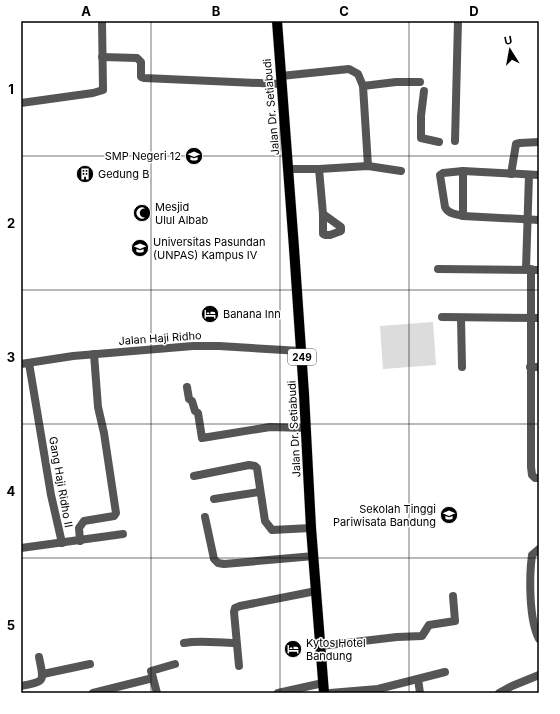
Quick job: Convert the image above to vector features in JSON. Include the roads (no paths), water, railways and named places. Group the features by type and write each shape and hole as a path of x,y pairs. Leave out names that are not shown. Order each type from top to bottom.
{"main road":[{"name":"Jalan Dr. Setiabudi","path":"277,21 289,169 316,591 324,688"}],"street":[{"path":"21,103 101,92 104,88 102,21"},
{"path":"455,141 458,21"},
{"path":"102,57 137,58 141,62 141,77 144,78 281,80 349,69 358,74 363,86 368,166"},
{"path":"363,86 396,82 420,82"},
{"path":"424,91 421,116 421,138 439,142"},
{"path":"511,174 516,144 539,142"},
{"path":"289,169 368,166 401,171"},
{"path":"319,169 324,214"},
{"path":"463,171 463,216"},
{"path":"539,175 463,171 443,173 440,175 446,210 450,213 463,216 539,220"},
{"path":"529,175 527,220 532,269 530,318 531,467 532,475 535,478 539,478"},
{"path":"438,269 532,269"},
{"path":"442,317 539,318"},
{"path":"461,318 462,367"},
{"name":"Jalan Haji Ridho","path":"25,363 73,356 193,346 226,346 301,351"},
{"path":"80,541 79,528 84,521 114,516 116,513 104,433 98,407 94,354"},
{"name":"Gang Haji Ridho II","path":"25,363 62,543 123,534"},
{"path":"530,367 539,367"},
{"path":"187,387 189,399 192,402 195,411 198,413 202,438 270,427 306,428"},
{"path":"194,476 248,465 255,466 257,468 259,492 265,520 272,530 312,528"},
{"path":"214,499 259,492"},
{"path":"205,517 214,559 218,563 224,564 314,556"},
{"path":"21,548 62,543"},
{"path":"539,549 532,554 531,589 532,621 539,640"},
{"path":"239,666 234,612 238,606 316,591"},
{"path":"320,646 397,637 422,636 429,625 455,621 453,596"},
{"path":"184,643 202,641 236,643"},
{"path":"21,686 38,682 42,679 43,674 39,657"},
{"path":"43,674 90,664"},
{"path":"157,693 152,671 176,664"},
{"path":"330,693 377,691 445,672"},
{"path":"503,692 512,686 539,675"},
{"path":"94,693 153,678"},
{"path":"418,679 420,693"},
{"path":"278,693 324,688"}],"place":[{"name":"SMP Negeri 12","path":"194,156"},
{"name":"Gedung B","path":"85,174"},
{"name":"Mesjid Ulul Albab","path":"142,213"},
{"name":"Universitas Pasundan (UNPAS) Kampus IV","path":"140,248"},
{"name":"Banana Inn","path":"210,314"},
{"name":"Sekolah Tinggi Pariwisata Bandung","path":"449,515"},
{"name":"Kytos Hotel Bandung","path":"293,649"}]}
